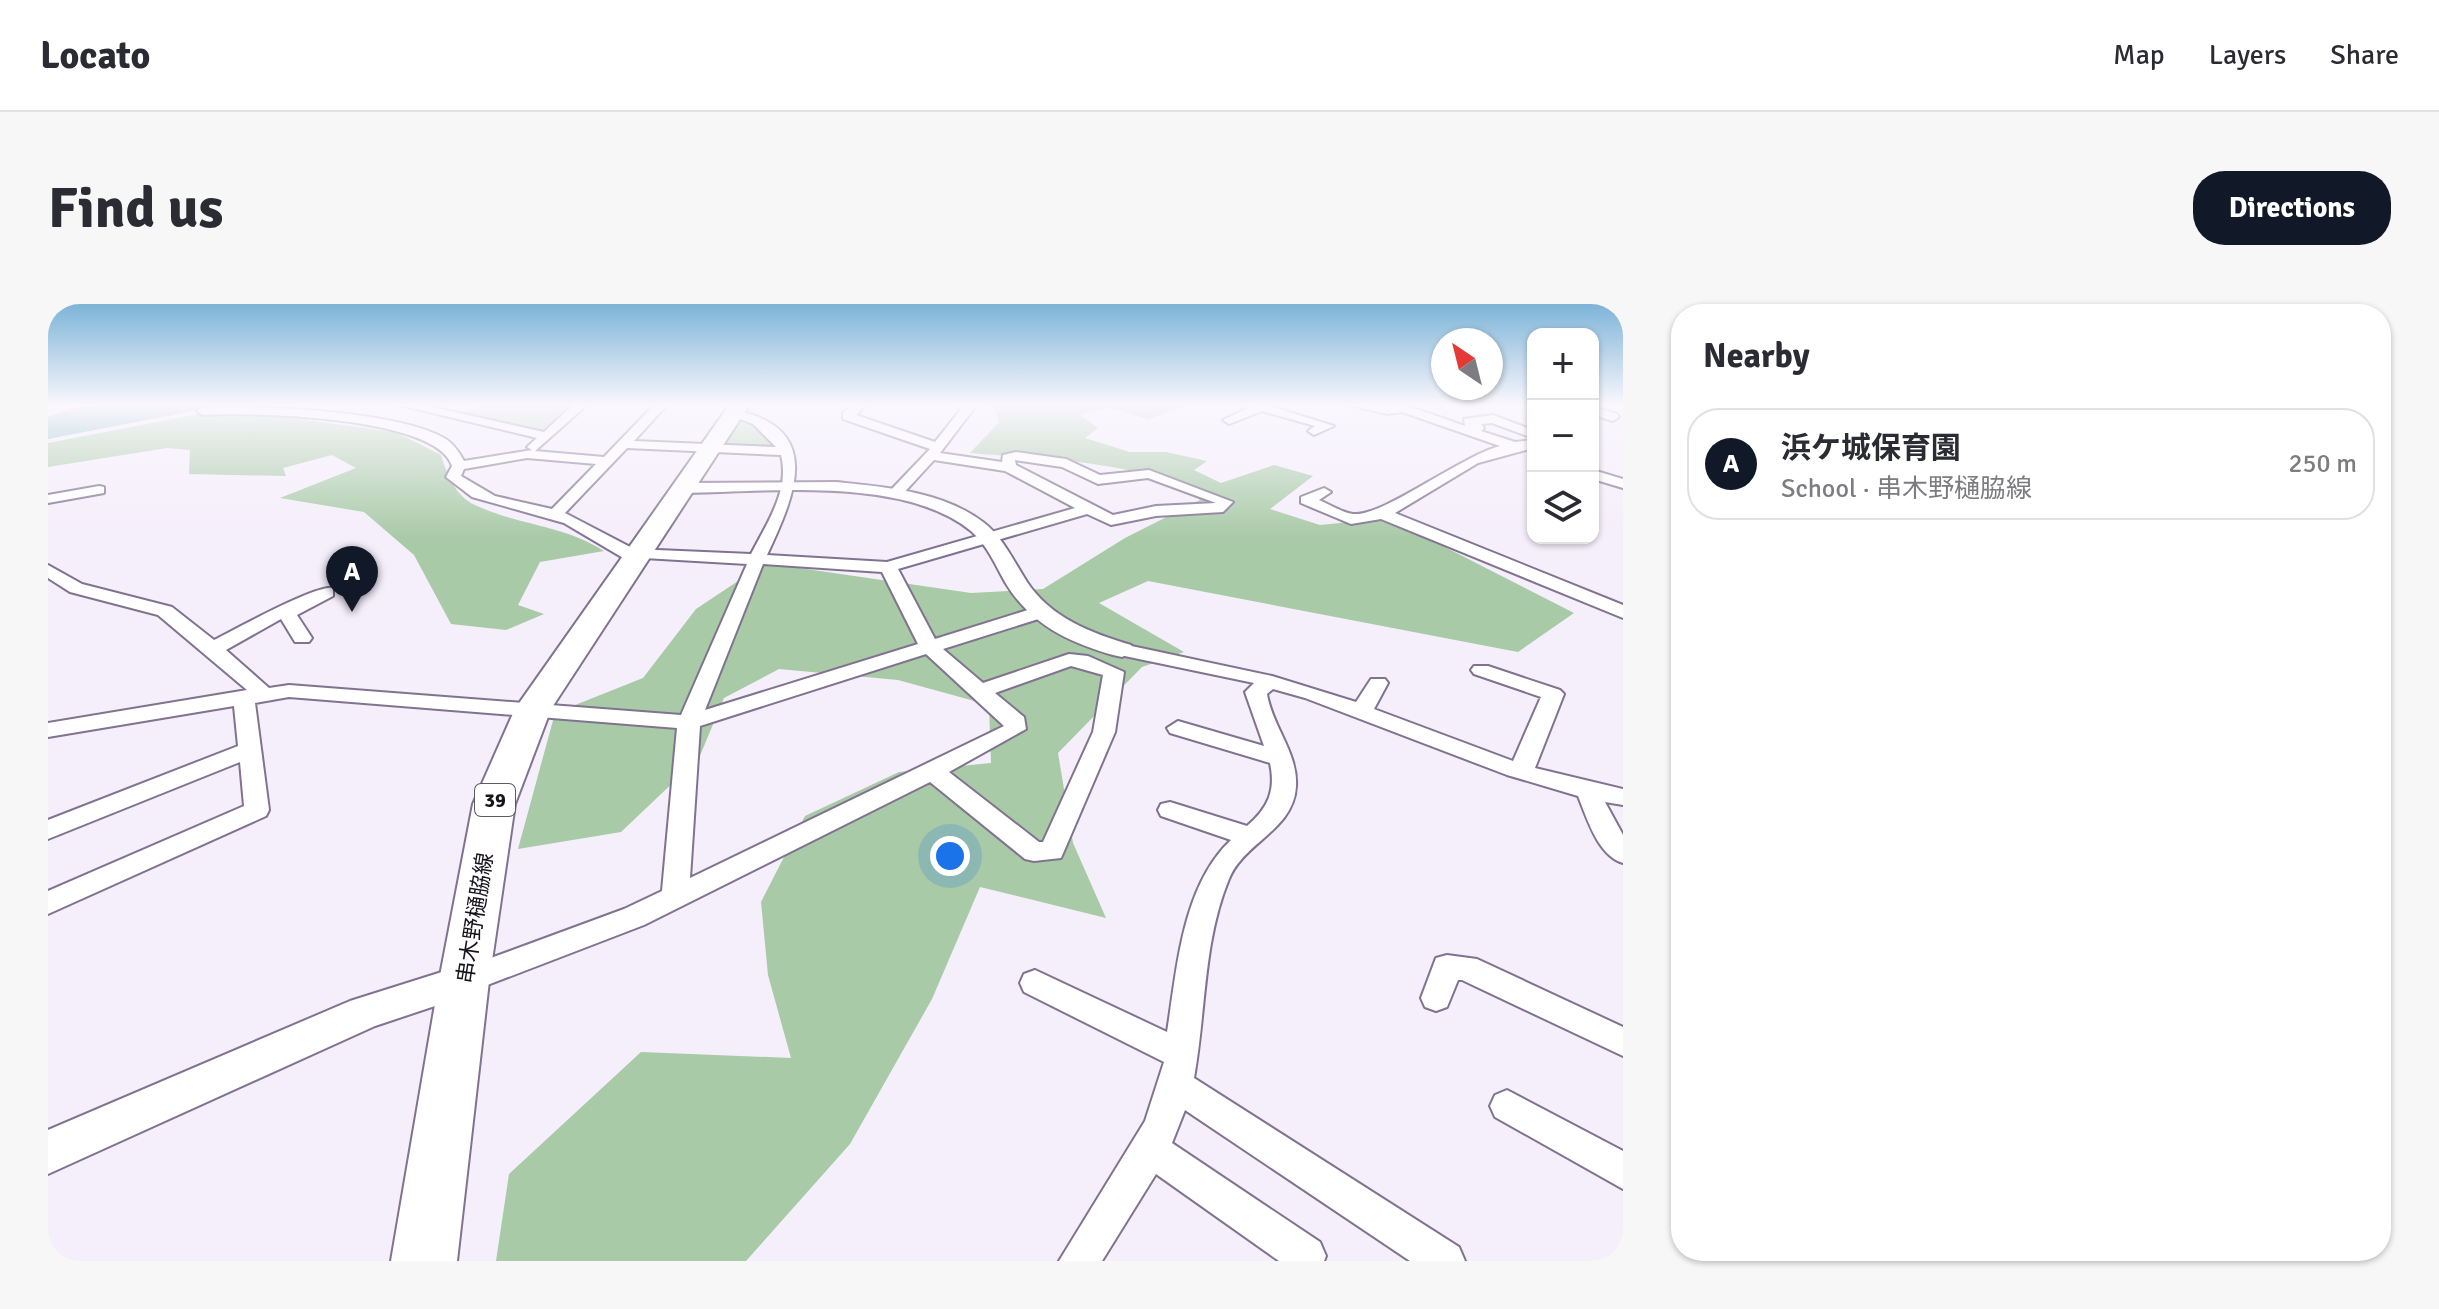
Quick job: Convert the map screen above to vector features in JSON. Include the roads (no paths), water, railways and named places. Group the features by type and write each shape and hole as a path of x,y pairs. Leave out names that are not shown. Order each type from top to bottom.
{"main road":[{"name":"串木野樋脇線","path":"424,1261 464,981 494,804 533,709 711,449"}],"street":[{"path":"448,449 457,456 459,466 453,477 463,488 514,509 555,515 600,533 638,556 888,567 986,536 1088,509"},
{"path":"527,454 533,449"},
{"path":"555,515 619,449"},
{"path":"728,449 787,451"},
{"path":"675,898 689,722 787,488 793,470 785,449"},
{"path":"927,449 1009,467 1111,520 1156,511 1223,507 1226,502 1149,474 1098,480 1066,463 1016,456 1008,458 1009,467"},
{"path":"895,494 937,449"},
{"path":"1324,492 1306,500 1351,519 1383,514 1451,472 1504,449"},
{"path":"459,466 527,454 607,461"},
{"path":"1599,476 1623,484"},
{"path":"684,488 787,488 895,494 961,515 986,536 1024,596 1041,612 1092,641 1269,681 1515,770 1588,791 1623,797"},
{"path":"48,499 99,490"},
{"path":"1383,514 1623,612"},
{"path":"48,1152 364,1013 464,981 634,917 1015,729 1016,722 929,647 888,567"},
{"path":"48,570 76,588 165,611 213,649 253,694 249,750 257,810 48,903"},
{"path":"213,649 277,614 287,613 327,592"},
{"path":"48,730 253,694 289,691 689,722 1041,612"},
{"path":"287,613 302,638"},
{"path":"932,771 1034,852 1052,851 1104,732 1114,672 1081,660 1069,660 981,691"},
{"path":"1481,670 1553,694 1526,763 1515,770"},
{"path":"1079,1261 1165,1120 1178,1069 1196,942 1216,875 1265,824 1285,790 1280,758 1257,710 1256,692 1269,681"},
{"path":"1361,712 1378,683"},
{"path":"1178,728 1280,758"},
{"path":"48,830 249,750"},
{"path":"1588,791 1604,829 1623,854"},
{"path":"1170,810 1251,837"},
{"path":"1436,998 1447,967 1466,968 1623,1042"},
{"path":"1035,983 1178,1069 1445,1261"},
{"path":"1507,1106 1623,1171"},
{"path":"1150,1149 1306,1256"}],"place":[{"name":"浜ケ城保育園","path":"352,612"}]}
